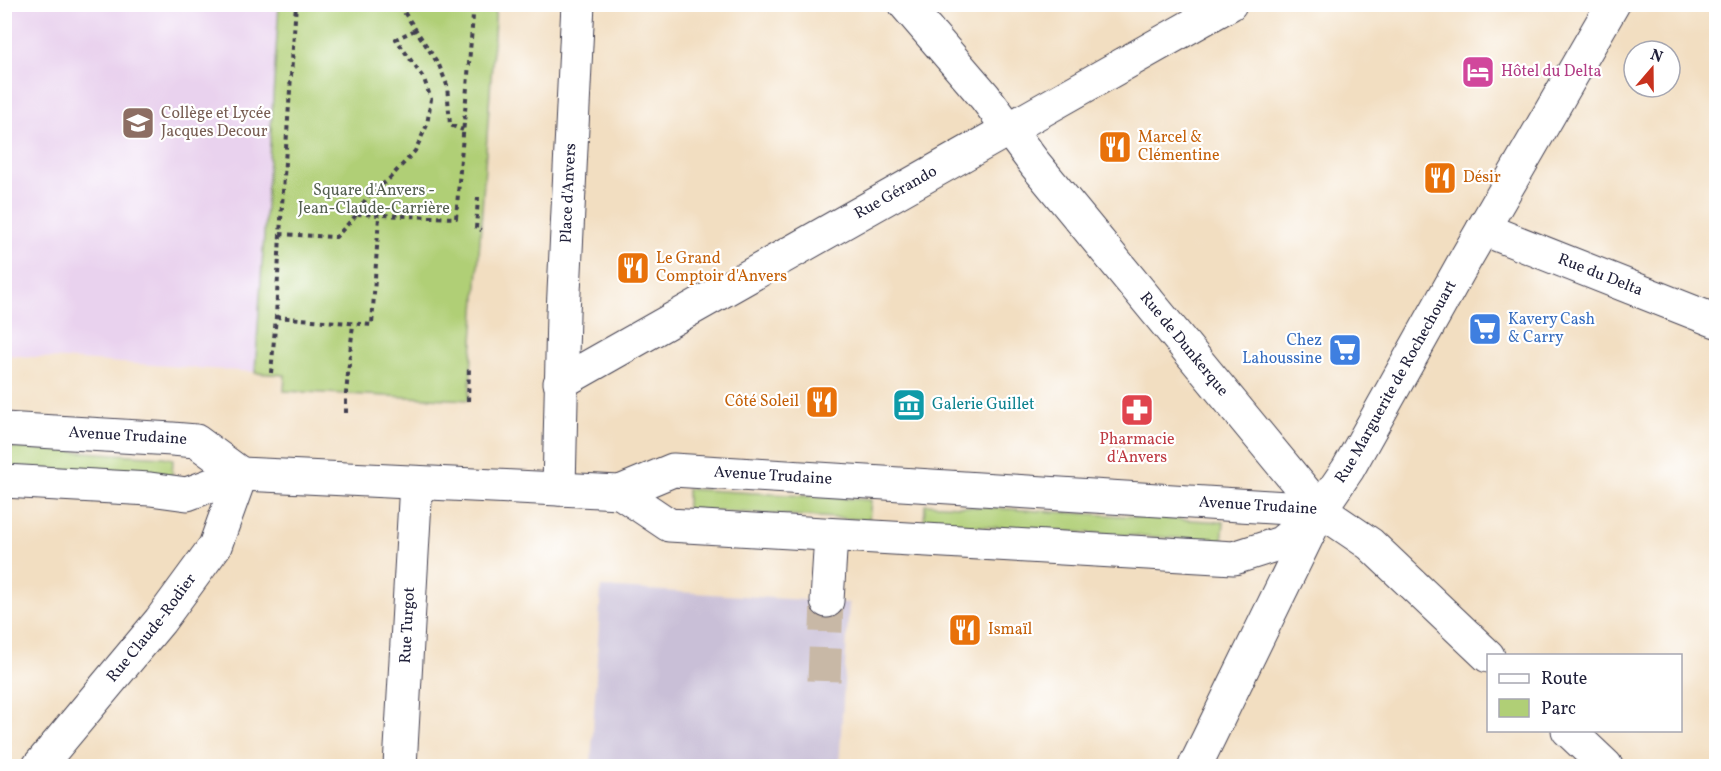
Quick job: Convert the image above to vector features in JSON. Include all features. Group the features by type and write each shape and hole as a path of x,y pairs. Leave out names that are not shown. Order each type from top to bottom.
{"street":[{"name":"Place d'Anvers","path":"559,489 560,383 578,4"},
{"name":"Rue de Dunkerque","path":"905,4 985,97 1035,164 1320,510 1370,544 1487,655"},
{"name":"Rue Gérando","path":"560,383 1230,4"},
{"name":"Rue Marguerite de Rochechouart","path":"1194,766 1320,510 1348,469 1612,4"},
{"name":"Rue du Delta","path":"1483,229 1716,321"},
{"name":"Avenue Trudaine","path":"4,429 196,441 241,474"},
{"name":"Avenue Trudaine","path":"4,481 150,489 187,494 241,474 620,492 673,470 1320,510"},
{"name":"Rue Claude-Rodier","path":"39,766 160,621 215,546 241,474"},
{"name":"Rue Turgot","path":"400,766 416,483"},
{"name":"Avenue Trudaine","path":"620,492 669,525 1234,558 1281,543 1320,510"},
{"path":"827,601 831,535"},
{"path":"1570,732 1606,766"}],"path":[{"path":"271,373 296,4"},
{"path":"402,4 404,12 439,65 447,85 450,125 463,130"},
{"path":"357,214 456,218 474,4"},
{"path":"280,234 336,237 357,214 367,197 389,179 415,151 427,125 431,99 424,79 396,39 415,30"},
{"path":"478,197 476,229 481,230"},
{"path":"276,317 372,325 380,216"},
{"path":"346,414 353,324"},
{"path":"468,401 469,367"}],"shaded area":[{"name":"Collège et Lycée Jacques Decour","path":"4,5 279,5 255,372 5,355"},
{"path":"601,587 849,603 839,766 591,766"}],"green space":[{"name":"Square d'Anvers - Jean-Claude-Carrière","path":"279,5 496,5 469,400 284,391 285,375 255,373"},
{"path":"4,447 164,457 173,459 172,477 5,466"},
{"path":"687,489 871,500 869,520 687,509"},
{"path":"925,504 1224,522 1222,541 924,523"}],"tunnel":[{"path":"824,681 827,601"}],"place":[{"name":"Hôtel du Delta","path":"1478,72"},
{"name":"Collège et Lycée Jacques Decour","path":"138,123"},
{"name":"Marcel & Clémentine","path":"1115,147"},
{"name":"Désir","path":"1440,178"},
{"name":"Le Grand Comptoir d'Anvers","path":"633,268"},
{"name":"Kavery Cash & Carry","path":"1485,329"},
{"name":"Chez Lahoussine","path":"1345,350"},
{"name":"Côté Soleil","path":"822,402"},
{"name":"Galerie Guillet","path":"909,405"},
{"name":"Pharmacie d'Anvers","path":"1137,410"},
{"name":"Ismaïl","path":"965,630"}]}
